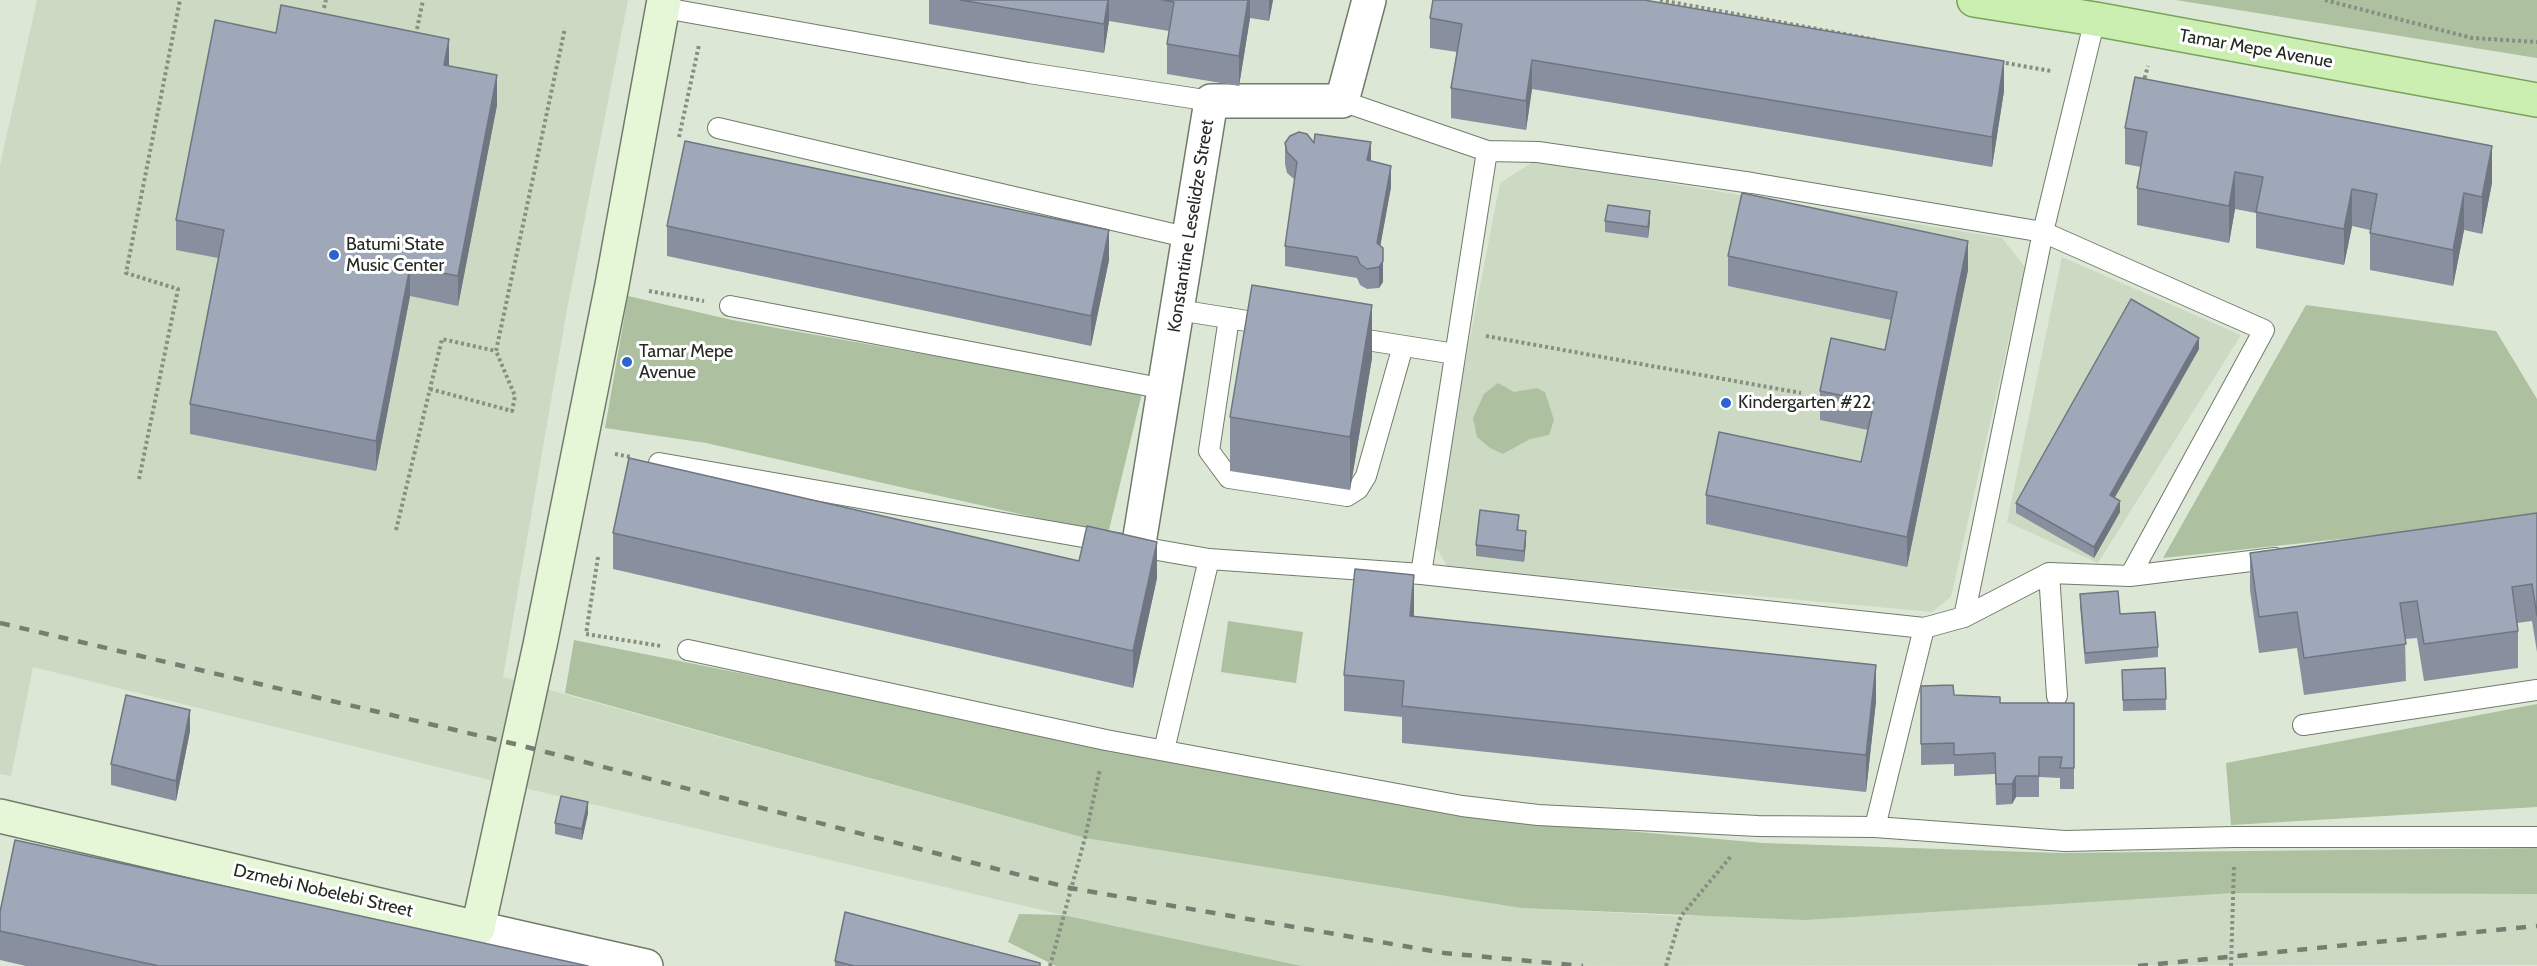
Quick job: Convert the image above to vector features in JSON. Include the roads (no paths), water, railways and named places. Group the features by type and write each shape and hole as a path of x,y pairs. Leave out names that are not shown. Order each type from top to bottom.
{"main road":[{"name":"Tamar Mepe Avenue","path":"1974,0 2095,19 2537,100"}],"street":[{"path":"1342,101 1369,0"},
{"path":"478,928 540,645 612,285 664,4"},
{"name":"Konstantine Leselidze Street","path":"1138,549 1211,101 1342,101"},
{"name":"Dzmebi Nobelebi Street","path":"0,816 646,966"}],"lane":[{"path":"664,4 705,16 1029,73 1211,101"},
{"path":"1964,617 2043,232 2095,19"},
{"path":"1342,101 1487,152 1538,152 1730,179 2043,232 2264,330 2130,576"},
{"path":"718,128 1190,238"},
{"path":"1421,574 1487,152"},
{"path":"730,306 1165,389"},
{"path":"1178,310 1287,327"},
{"path":"1229,318 1209,451 1229,478 1347,496 1358,489 1366,476 1403,346"},
{"path":"1334,335 1455,354"},
{"path":"659,463 1138,549 1209,559 1421,574 1924,628 1964,617 2049,573 2130,576 2293,556"},
{"path":"1164,750 1209,559"},
{"path":"2049,573 2057,696"},
{"path":"1875,826 1924,628"},
{"path":"688,650 1106,740 1461,806 1538,815 1758,826 1875,826 2065,841 2234,837 2537,837"},
{"path":"2303,725 2537,690"}],"railway":[{"path":"0,623 519,745 1070,888 1444,953 1583,966"},
{"path":"2138,966 2537,926"}],"place":[{"name":"Batumi State Music Center","path":"334,255"},
{"name":"Tamar Mepe Avenue","path":"627,362"},
{"name":"Kindergarten #22","path":"1726,403"}]}
